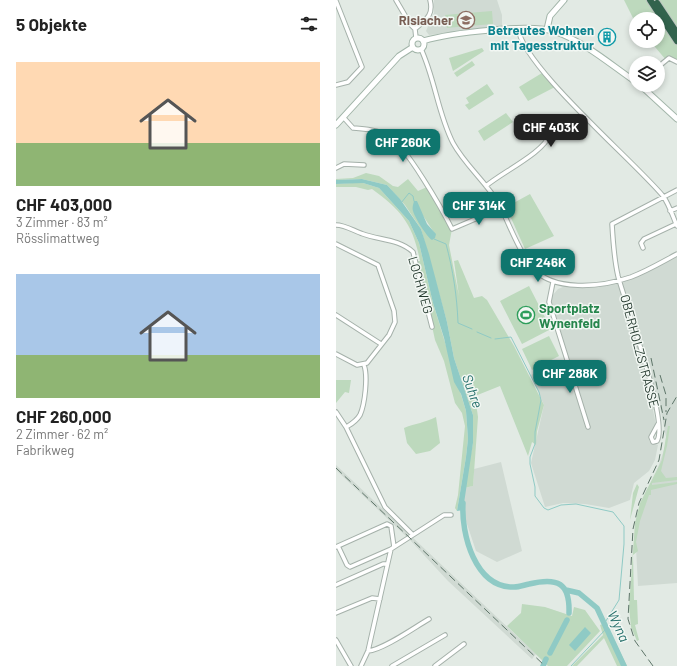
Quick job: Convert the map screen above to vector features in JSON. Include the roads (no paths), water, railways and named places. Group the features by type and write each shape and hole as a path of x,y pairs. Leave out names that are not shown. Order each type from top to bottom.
{"highway":[{"path":"650,0 677,40"},
{"path":"655,0 677,33"}],"main road":[{"path":"547,29 550,16 564,0"},
{"path":"423,42 442,37 518,28 547,29 570,38 629,77"},
{"path":"336,125 399,56 413,46 413,42 416,38 421,39 423,42"},
{"path":"413,46 416,49 421,49 424,46 423,42"},
{"path":"648,92 677,119"}],"street":[{"path":"396,0 410,24 415,29 416,38"},
{"path":"415,29 426,20 431,13 430,0"},
{"path":"336,1 362,67 348,82 336,85"},
{"path":"518,28 520,38 543,72 664,197 676,225 644,239 641,244 643,248"},
{"path":"421,49 428,64 446,125 453,142 501,208 530,266 542,276 553,282 568,285 581,285 619,280 631,277 677,254"},
{"path":"665,61 669,58 677,62"},
{"path":"344,118 353,128 371,130 385,134 400,145 452,229 501,208"},
{"path":"486,186 521,160 537,152 547,141 549,135"},
{"path":"336,168 344,164 364,165"},
{"path":"664,197 677,190"},
{"name":"OBERHOLZSTRASSE","path":"658,424 648,372 619,280 614,253 612,224 664,197"},
{"path":"670,211 677,208"},
{"name":"LOCHWEG","path":"336,225 366,235 391,241 407,247 413,252 432,327"},
{"path":"336,244 368,259 380,268 394,311 393,327 364,365"},
{"path":"553,282 549,302 588,427"},
{"path":"336,315 381,344"},
{"path":"336,354 352,364 364,365"},
{"path":"348,426 357,419 361,411 367,378 364,365"},
{"path":"336,412 346,427 385,507 412,534"},
{"path":"361,666 368,651 387,564 393,548 390,526 386,524 337,547 347,565 350,567 393,548 412,534 444,515 451,515"},
{"path":"336,585 383,564 387,564"},
{"path":"336,613 372,598 380,598"},
{"path":"368,651 386,644 429,619"},
{"path":"392,666 445,635"},
{"path":"336,640 351,666"},
{"path":"435,666 464,644"},
{"path":"336,650 340,647"}],"water":[{"name":"Suhre","path":"362,179 387,185 400,199 421,229 429,254 447,322 454,358 473,415 473,443 463,510 457,511 468,439 466,411 461,394 454,382 419,243 409,221 379,188 363,183 336,184 336,180"},
{"path":"414,201 417,201 427,224 436,234 435,238 432,240 424,231 414,214"},
{"path":"585,627 591,633 575,651 569,645"}],"waterway":[{"path":"401,203 409,193 413,196 414,201"},
{"path":"434,239 446,244 454,283 458,323 472,329"},
{"path":"477,332 491,338"},
{"path":"495,339 511,337 539,392 541,400 535,432 535,444 530,457 535,496 544,508 548,510 561,505 576,504 613,512 624,526 624,544 619,600 604,624"},
{"name":"Suhre","path":"463,503 463,516 468,543 473,557 480,569 489,579 501,585 514,587 539,582 555,582 564,589 567,595 569,613"},
{"name":"Wyna","path":"566,590 579,593 597,608 624,666"},
{"name":"Suhre","path":"550,653 567,620"},
{"path":"571,666 606,629"},
{"name":"Suhre","path":"543,666 546,659"}],"railway":[{"path":"651,358 664,420"},
{"path":"660,375 666,395 666,412"},
{"path":"653,666 635,641 628,619 633,529 639,503 659,460 667,413 677,396"},
{"path":"336,468 545,666"}],"place":[{"name":"Risiacher","path":"466,20"},
{"name":"Betreutes Wohnen mit Tagesstruktur","path":"607,37"},
{"name":"Sportplatz Wynenfeld","path":"526,315"}]}
